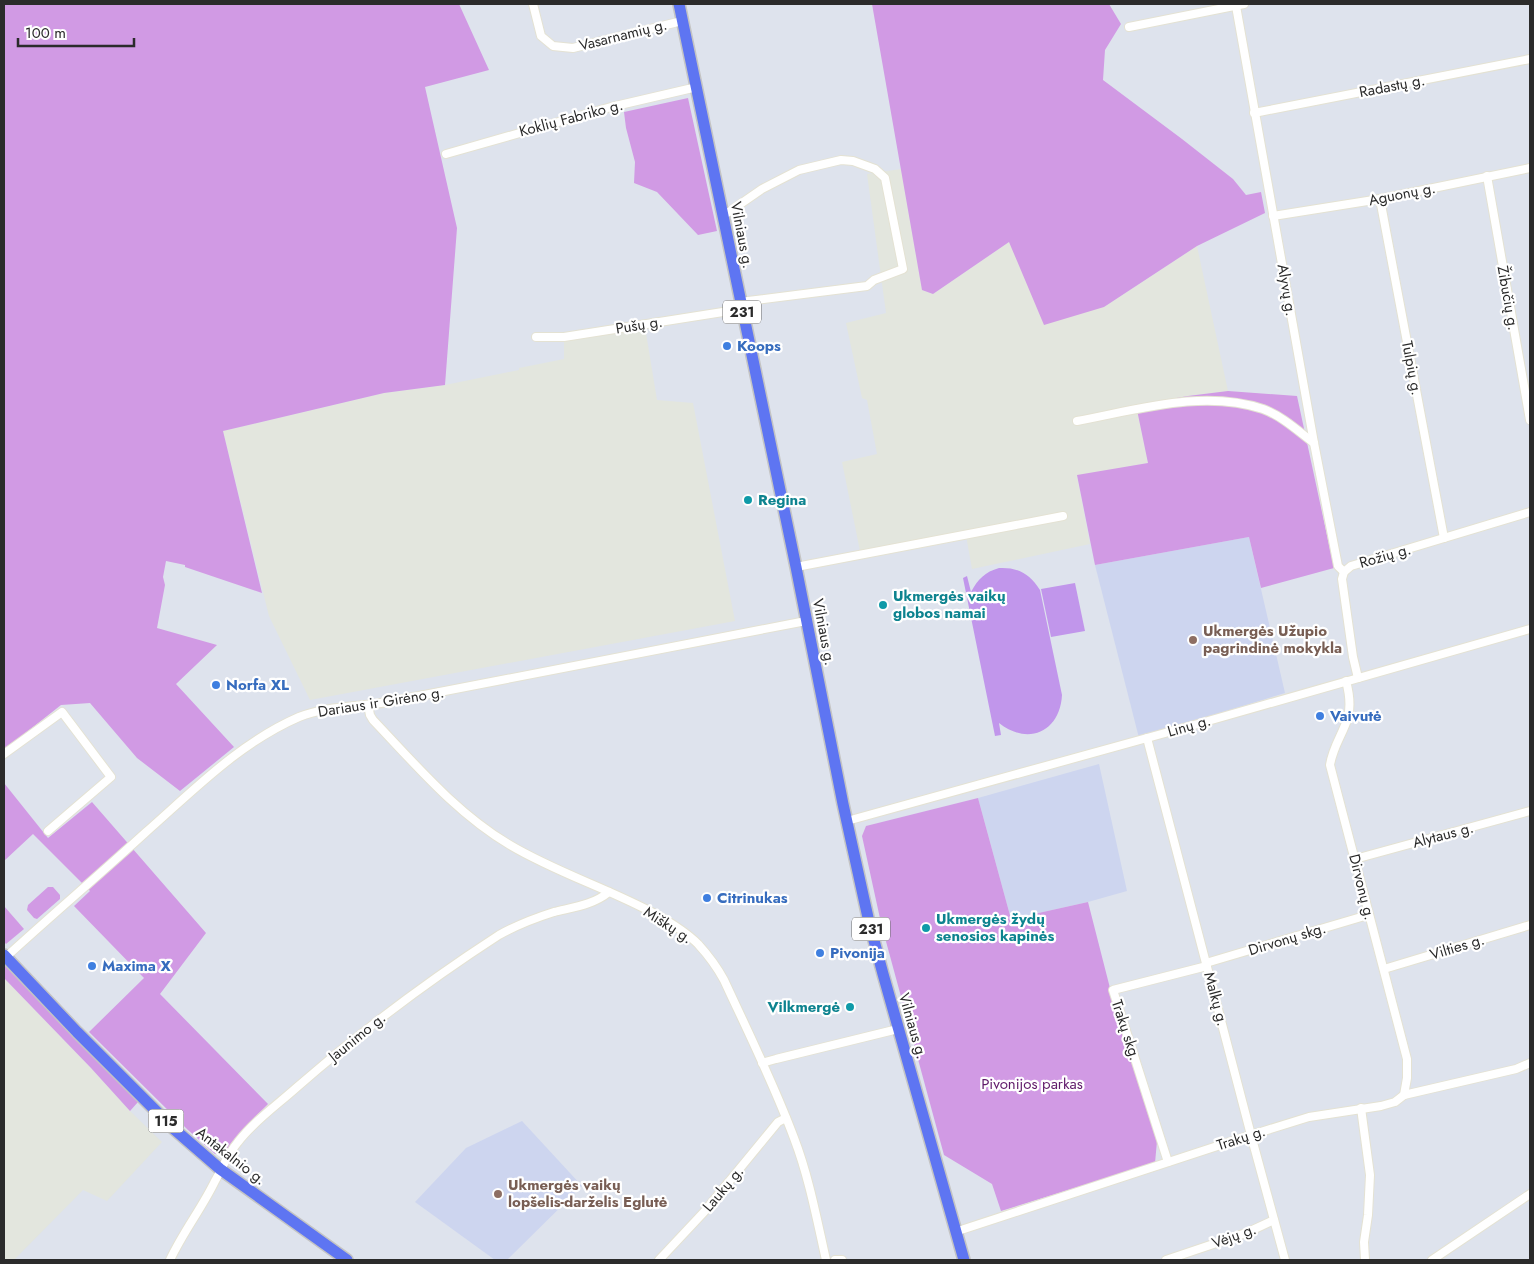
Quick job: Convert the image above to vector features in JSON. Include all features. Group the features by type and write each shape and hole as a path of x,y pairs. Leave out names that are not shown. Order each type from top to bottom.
{"main road":[{"name":"Vilniaus g.","path":"679,4 869,922 964,1260"},
{"name":"Antakalnio g.","path":"5,956 77,1032 168,1123 220,1169 348,1260"}],"street":[{"name":"Vasarnamių g.","path":"533,4 541,36 553,46 573,48 682,21"},
{"path":"1129,27 1244,4"},
{"name":"Alyvų g.","path":"1236,6 1314,443 1338,566 1344,572"},
{"name":"Radastų g.","path":"1254,113 1530,59"},
{"name":"Koklių Fabriko g.","path":"446,154 611,107 697,87"},
{"name":"Pušų g.","path":"536,337 564,337 741,305 867,286 874,280 902,269 885,178 875,169 853,161 841,160 799,170 762,189 723,216"},
{"name":"Aguonų g.","path":"1273,216 1380,199 1530,168"},
{"name":"Žibučių g.","path":"1487,176 1530,420"},
{"name":"Tulpių g.","path":"1380,199 1444,538"},
{"path":"1077,420 1182,401 1227,401 1264,410 1290,424 1314,443"},
{"name":"Rožių g.","path":"1358,678 1353,657 1342,579 1344,572 1351,566 1530,512"},
{"path":"796,567 1063,516"},
{"name":"Dariaus ir Girėno g.","path":"5,956 188,793 243,749 275,728 310,713 320,710 368,705 806,621"},
{"name":"Linų g.","path":"847,821 860,819 1530,629"},
{"name":"Dirvonų g.","path":"1346,681 1349,689 1348,717 1332,754 1330,765 1407,1059 1407,1078 1404,1095"},
{"name":"Miškų g.","path":"368,705 370,715 374,720 444,794 471,818 510,845 664,919 682,930 696,942 717,967 795,1139 826,1260"},
{"path":"4,754 62,712 111,777 48,831"},
{"name":"Malkų g.","path":"1148,738 1285,1260"},
{"name":"Alytaus g.","path":"1355,859 1530,811"},
{"name":"Jaunimo g.","path":"170,1260 180,1239 215,1182 230,1151 252,1126 328,1060 385,1014 472,953 519,924 594,902 609,892"},
{"name":"Dirvonų skg.","path":"1207,965 1368,915"},
{"name":"Vilties g.","path":"1384,969 1530,925"},
{"name":"Trakų skg.","path":"1168,1162 1113,990 1207,965"},
{"path":"762,1064 898,1029"},
{"name":"Trakų g.","path":"955,1232 1251,1134 1309,1117 1381,1106 1395,1102 1404,1095 1516,1069 1530,1063"},
{"path":"1361,1108 1370,1175 1368,1215 1364,1242 1365,1260"},
{"name":"Laukų g.","path":"659,1260 704,1212 778,1122 786,1118"},
{"path":"1432,1260 1530,1194"},
{"name":"Vėjų g.","path":"1166,1260 1246,1233 1274,1220"},
{"path":"835,1260 842,1260"}],"shaded area":[{"path":"901,169 922,290 933,294 1009,242 1104,307 1197,246 1228,391 1136,405 1148,463 1077,476 1090,544 972,569 965,530 860,551 842,462 877,454 867,400 862,398 846,323 886,313 867,174"},
{"path":"645,327 657,400 693,403 735,621 310,700 269,616 223,431 384,393 445,385 564,359 564,338"},
{"name":"Ukmergės Užupio pagrindinė mokykla","path":"1249,537 1285,693 1139,738 1095,565"},
{"path":"999,568 1018,570 1028,576 1040,590 1062,695 1060,708 1049,726 1031,734 1021,734 999,723 1001,735 995,736 963,578 967,576 971,592 982,577"},
{"path":"1075,583 1085,631 1051,637 1041,589"},
{"path":"1099,764 1127,891 1088,902 1011,919 978,798"},
{"path":"4,978 130,1111 162,1142 107,1201 83,1190 14,1260 4,1260"},
{"name":"Ukmergės vaikų lopšelis-darželis Eglutė","path":"522,1121 582,1186 507,1260 495,1260 415,1202 466,1148"}],"green space":[{"path":"4,4 459,4 489,70 425,87 457,228 445,385 384,393 223,431 262,593 185,567 185,565 166,561 163,577 165,585 157,628 217,645 176,684 234,747 180,791 137,758 90,703 61,705 4,750"},
{"path":"872,4 1109,4 1121,24 1105,50 1103,80 1233,179 1246,195 1261,192 1265,213 1197,246 1104,307 1044,325 1009,242 933,294 922,290"},
{"path":"688,98 717,231 698,235 657,192 634,183 635,162 624,112"},
{"path":"1228,391 1297,396 1334,568 1261,588 1249,537 1095,565 1077,475 1148,463 1136,405"},
{"path":"4,783 48,838 92,802 206,933 160,994 268,1104 225,1152 215,1154 188,1130 89,1032 144,978 74,906 90,891 33,834 4,861"},
{"name":"Pivonijos parkas","path":"978,798 1011,919 1088,902 1111,992 1157,1141 1155,1163 1001,1211 992,1184 944,1155 881,923 862,836 866,826"},
{"path":"48,887 53,887 60,895 60,899 37,919 34,918 27,910 28,905"},
{"path":"4,906 24,929 6,944 4,942"},
{"path":"4,965 138,1102 130,1111 4,978"}],"place":[{"name":"Koops","path":"727,346"},
{"name":"Regina","path":"748,500"},
{"name":"Ukmergės vaikų globos namai","path":"883,605"},
{"name":"Ukmergės Užupio pagrindinė mokykla","path":"1193,640"},
{"name":"Norfa XL","path":"216,685"},
{"name":"Vaivutė","path":"1320,716"},
{"name":"Citrinukas","path":"707,898"},
{"name":"Ukmergės žydų senosios kapinės","path":"926,928"},
{"name":"Pivonija","path":"820,953"},
{"name":"Maxima X","path":"92,966"},
{"name":"Vilkmergė","path":"850,1007"},
{"name":"Ukmergės vaikų lopšelis-darželis Eglutė","path":"498,1194"}]}
